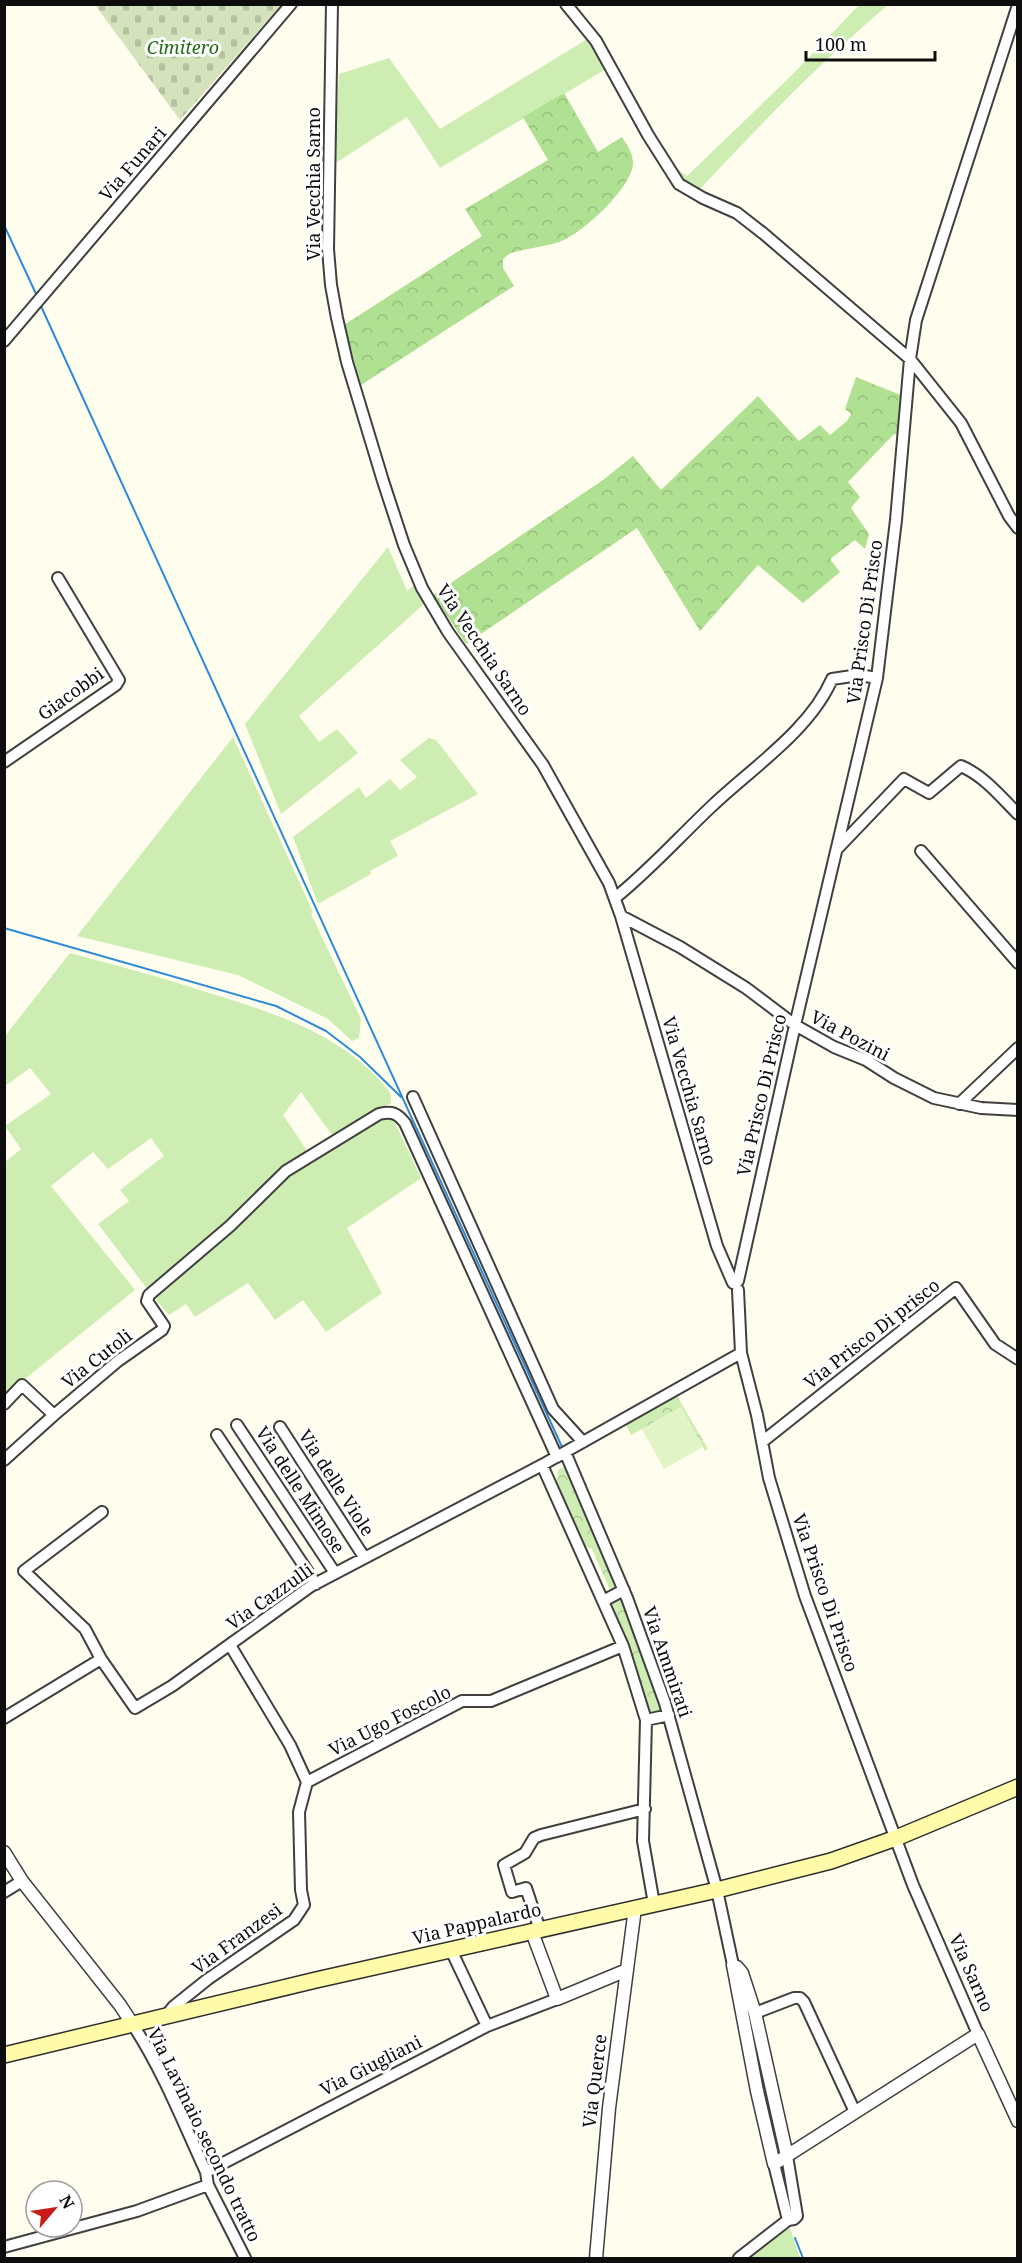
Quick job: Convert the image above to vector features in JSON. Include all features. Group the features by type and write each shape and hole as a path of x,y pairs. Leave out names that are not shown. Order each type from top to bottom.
{"main road":[{"name":"Via Pappalardo","path":"4,2055 316,1980 717,1890 831,1862 896,1838 1017,1787"}],"street":[{"name":"Via Vecchia Sarno","path":"332,4 328,249 331,285 347,362 392,509 404,545 427,597 448,632 543,765 609,883 621,916 717,1246 736,1285"},
{"path":"566,4 596,41 648,135 679,183 703,198 737,213 910,359 961,423 1017,528"},
{"name":"Via Prisco Di Prisco","path":"896,1838 805,1596 769,1478 741,1353 736,1285 877,678 916,320 1017,5"},
{"name":"Via Funari","path":"4,341 290,6"},
{"name":"Giacobbi","path":"4,762 116,685 119,680 58,578"},
{"path":"615,898 635,883 712,805 803,722 824,697 832,679 859,675 877,678"},
{"path":"835,851 904,779 929,793 961,766 986,782 1017,814"},
{"path":"921,851 1017,963"},
{"name":"Via Pozini","path":"621,916 746,988 795,1025 934,1098 981,1108 1017,1110"},
{"path":"959,1104 1017,1048"},
{"path":"413,1096 553,1409 583,1442"},
{"name":"Via Ammirati","path":"162,1330 163,1321 147,1301 149,1295 230,1226 286,1171 379,1114 388,1112 397,1114 405,1123 624,1590 669,1715 717,1890 733,1965"},
{"name":"Via Prisco Di prisco","path":"762,1442 956,1288 996,1344 1017,1359"},
{"name":"Via Cutoli","path":"4,1460 118,1361 162,1330"},
{"name":"Via Cazzulli","path":"101,1659 135,1708 171,1686 316,1584 542,1465 741,1353"},
{"path":"4,1404 22,1385 54,1415"},
{"name":"Via delle Mimose","path":"237,1425 335,1573"},
{"name":"Via delle Viole","path":"280,1427 364,1557"},
{"path":"217,1435 316,1584"},
{"name":"Via Ammirati","path":"542,1465 623,1646 646,1720 643,1841 654,1904"},
{"path":"4,1718 101,1659 86,1629 24,1571 102,1512"},
{"path":"603,1600 624,1590"},
{"path":"230,1645 290,1745 307,1782"},
{"name":"Via Ugo Foscolo","path":"307,1782 462,1701 491,1701 623,1646"},
{"path":"646,1720 669,1715"},
{"name":"Via Franzesi","path":"165,2018 173,2007 208,1979 294,1920 304,1905 301,1890 299,1812 307,1782"},
{"path":"556,1999 526,1888 512,1892 504,1865 525,1853 534,1838 541,1835 645,1809"},
{"name":"Via Sarno","path":"896,1838 913,1884 1017,2121"},
{"path":"4,1852 22,1881 120,2005 133,2025"},
{"path":"4,1892 22,1881"},
{"name":"Via Querce","path":"596,2259 609,2108 635,1908"},
{"path":"451,1950 487,2026"},
{"path":"733,1965 742,1973 755,2013 798,2211 794,2219 788,2220 739,2259"},
{"path":"733,1965 757,2091 788,2220"},
{"name":"Via Giugliani","path":"206,2172 487,2026 627,1970"},
{"path":"755,2013 794,1998 800,1998 855,2112"},
{"name":"Via Lavinaio secondo tratto","path":"133,2025 163,2079 206,2172 208,2185 245,2259"},
{"path":"774,2164 978,2034"},
{"path":"4,2247 137,2211 208,2185"}],"green space":[{"name":"Cimitero","path":"95,5 281,5 180,120"},
{"path":"859,5 888,5 814,72 698,191 683,181 676,168 687,176 792,75"},
{"path":"589,38 606,69 440,168 407,117 334,164 339,74 389,58 440,129"},
{"path":"564,93 598,152 622,137 633,159 631,173 625,184 604,209 568,238 553,244 509,254 503,259 503,268 514,286 361,385 344,325 482,236 465,209 548,160 523,117"},
{"path":"856,377 903,396 899,435 894,434 848,482 860,497 851,508 869,534 865,549 855,540 830,559 840,572 803,603 758,565 700,631 637,528 466,644 433,595 603,480 633,456 661,490 758,396 799,441 820,425 830,435 847,421 851,414 845,409"},
{"path":"388,547 407,591 414,585 424,604 299,716 319,742 337,729 358,753 281,814 245,724"},
{"path":"233,737 313,912 311,914 361,1019 359,1038 352,1041 328,1019 238,975 77,936"},
{"path":"429,738 436,740 478,794 390,841 398,856 318,904 293,837 359,787 366,798 390,779 400,790 417,777 400,760"},
{"path":"70,953 240,1003 310,1030 332,1042 372,1072 389,1091 391,1103 332,1135 301,1092 283,1115 308,1152 148,1290 98,1224 129,1201 120,1190 164,1156 151,1138 108,1169 93,1152 51,1186 135,1290 5,1395 5,1162 21,1149 5,1126 51,1094 30,1068 5,1086 5,1036"},
{"path":"387,1117 392,1118 396,1125 421,1178 347,1228 382,1293 326,1332 303,1300 275,1320 248,1283 195,1317 186,1304 169,1315 152,1295 294,1173"},
{"path":"677,1396 708,1449 705,1451 681,1407 631,1435 626,1424"},
{"path":"681,1407 703,1447 664,1469 642,1429"},
{"path":"564,1467 568,1470 620,1588 611,1592 592,1549 583,1545 557,1482 558,1470"},
{"path":"623,1597 653,1678 661,1711 649,1714 634,1664 610,1604"},
{"path":"790,2228 800,2258 747,2258 768,2241"}],"waterway":[{"path":"4,225 37,296"},
{"path":"40,304 562,1447"},
{"path":"4,928 276,1006 326,1031 360,1057 401,1097"},
{"path":"795,2238 803,2258"}]}
